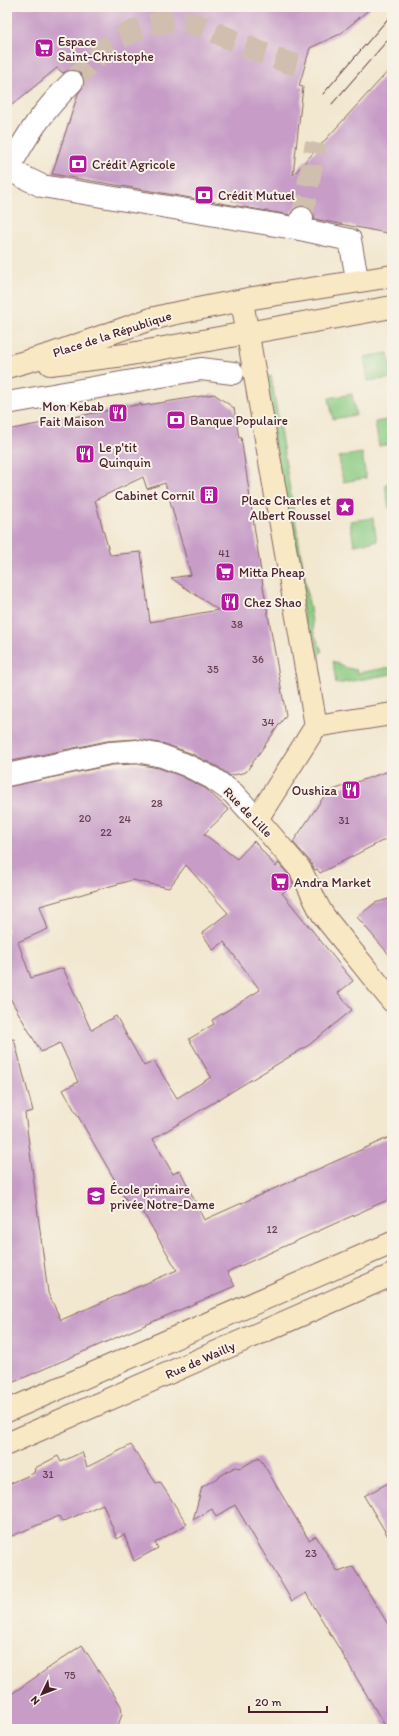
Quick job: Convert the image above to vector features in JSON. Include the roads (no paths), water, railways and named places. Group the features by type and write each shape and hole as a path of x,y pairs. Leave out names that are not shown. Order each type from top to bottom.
{"main road":[{"path":"257,819 316,726 242,300 392,276"},
{"name":"Place de la République","path":"7,368 49,355 151,319 242,300"},
{"path":"248,333 392,307"},
{"name":"Place de la République","path":"7,368 125,355 248,333"},
{"path":"316,726 392,714"},
{"name":"Rue de Lille","path":"257,819 299,868 305,877 321,913 392,1001"},
{"path":"7,1411 392,1243"},
{"name":"Rue de Wailly","path":"7,1444 392,1275"}],"street":[{"path":"72,82 44,111 33,126 8,169 42,186 301,224 350,240 356,273"},
{"path":"7,403 201,369 233,373"},
{"name":"Rue de Lille","path":"7,775 110,753 137,751 174,760 212,778 233,793 257,819"}],"tunnel":[{"path":"72,82 101,53 119,39 146,26 176,21 196,25 266,54 304,67"},
{"path":"302,218 316,143"}],"tram line":[{"path":"323,94 392,14"},
{"path":"332,104 392,35"}],"place":[{"name":"Espace Saint-Christophe","path":"44,48"},
{"name":"Crédit Agricole","path":"78,164"},
{"name":"Crédit Mutuel","path":"204,195"},
{"name":"Mon Kebab Fait Maison","path":"118,413"},
{"name":"Banque Populaire","path":"176,420"},
{"name":"Le p'tit Quinquin","path":"85,454"},
{"name":"Cabinet Cornil","path":"209,495"},
{"name":"Place Charles et Albert Roussel","path":"345,507"},
{"name":"Mitta Pheap","path":"225,572"},
{"name":"Chez Shao","path":"230,602"},
{"name":"Oushiza","path":"351,790"},
{"name":"Andra Market","path":"280,882"},
{"name":"École primaire privée Notre-Dame","path":"96,1196"}]}
